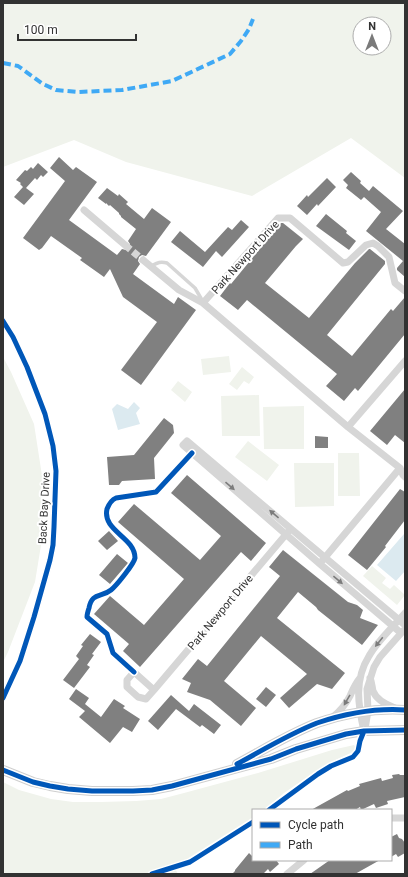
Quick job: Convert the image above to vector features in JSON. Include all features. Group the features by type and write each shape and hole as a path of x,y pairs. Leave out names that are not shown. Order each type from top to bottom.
{"street":[{"path":"84,210 125,245"},
{"name":"Park Newport Drive","path":"203,303 278,218 290,218 343,263 348,262 366,245 372,244 378,246 389,257 395,283 405,291"},
{"name":"Park Newport Drive","path":"143,260 179,290 203,303 348,427 403,468 403,475 405,477"},
{"name":"Back Bay Drive","path":"3,321 17,345 45,414 53,446 56,471 54,527 50,560 20,661 3,698"},
{"path":"348,427 405,361"},
{"path":"364,731 364,712 367,689 374,667 380,657 403,631 393,626 183,445 187,441 405,625"},
{"path":"320,564 403,468"},
{"name":"Park Newport Drive","path":"154,690 291,528"},
{"path":"364,712 358,691 363,668 369,656 381,640 405,613"},
{"path":"330,720 344,705 360,678"},
{"path":"370,678 376,695 385,704 402,710"},
{"path":"217,774 285,738 317,724 364,712 402,710"},
{"path":"3,770 33,782 68,789 92,791 152,790 271,759 296,749 346,734 364,731 405,730"},
{"path":"392,818 405,818"},
{"path":"287,874 303,861"}],"lane":[{"path":"151,266 158,262 167,263 195,288 203,303"}],"shaded area":[{"path":"3,3 405,3 405,178 351,138 252,196 126,162 74,140 3,167"},
{"path":"229,356 231,372 203,375 201,359"},
{"path":"3,357 34,424 43,482 43,533 35,582 3,662"},
{"path":"242,367 254,377 249,384 244,381 237,390 229,384"},
{"path":"178,381 192,392 185,402 171,390"},
{"path":"259,395 260,436 222,436 221,396"},
{"path":"134,402 140,408 136,413 140,424 118,430 112,409 117,404 128,409"},
{"path":"304,406 304,449 264,449 263,407"},
{"path":"248,441 279,465 267,481 235,457"},
{"path":"338,453 359,453 360,496 338,496"},
{"path":"294,463 334,463 334,506 295,507"},
{"path":"404,534 405,571 396,581 377,565"},
{"path":"372,566 386,578 382,583 390,589 394,585 405,595 397,605 363,576"},
{"path":"354,745 356,748 353,752 316,771 284,793 265,809 252,809 252,820 192,858 173,865 178,874 3,874 3,782 19,790 51,799 73,802 161,799 258,773 332,750"}],"building":[{"path":"59,157 73,170 76,167 97,182 69,220 117,255 122,249 126,250 129,248 130,244 128,241 136,229 121,217 119,213 110,205 109,206 98,198 107,188 118,196 119,194 128,202 126,204 144,219 152,208 171,222 146,256 142,255 139,257 138,261 140,264 133,274 174,304 178,297 196,310 141,385 121,370 157,322 123,297 110,269 104,277 80,260 82,258 51,236 39,250 23,238 65,181 50,168"},
{"path":"38,163 48,172 43,177 41,175 37,180 35,178 26,188 34,194 24,205 14,197 23,187 20,184 21,183 16,180 25,170 27,171 31,167 33,169"},
{"path":"351,172 369,191 373,186 403,211 386,229 405,244 405,277 397,270 403,261 366,231 381,212 364,197 361,200 346,188 348,185 343,180"},
{"path":"327,178 336,187 307,215 297,206 307,195 308,197"},
{"path":"326,214 347,231 346,233 356,241 349,250 316,226"},
{"path":"241,220 249,227 222,257 216,251 203,267 171,242 180,231 205,252 228,227 232,230"},
{"path":"281,223 303,239 265,283 309,318 355,263 369,249 385,261 385,264 327,335 352,356 391,309 393,311 405,297 405,334 358,391 355,388 344,401 326,386 337,374 247,300 238,310 220,296"},
{"path":"405,389 405,443 395,435 387,445 370,431"},
{"path":"164,418 173,425 174,433 154,458 155,479 122,481 119,485 109,485 107,457 134,455"},
{"path":"315,436 328,437 328,448 315,448"},
{"path":"187,475 266,543 251,561 241,552 140,667 123,651 129,644 94,614 110,596 144,625 184,579 118,522 134,504 200,560 221,536 171,493"},
{"path":"400,489 405,492 405,520 385,546 386,547 367,570 348,555"},
{"path":"109,531 118,541 107,550 98,541"},
{"path":"283,550 348,602 357,605 363,610 360,618 378,625 362,645 298,592 277,618 345,673 332,689 317,684 289,708 280,698 307,674 261,636 224,681 256,708 241,726 210,700 187,692 191,683 182,679 198,659 207,666 280,576 269,567"},
{"path":"117,554 128,563 110,584 99,575"},
{"path":"90,634 101,642 92,654 94,655 87,665 90,667 74,688 63,680 79,659 76,656 83,646 81,645"},
{"path":"266,687 276,695 266,707 256,699"},
{"path":"76,689 89,698 85,704 101,717 114,699 125,706 123,708 140,719 132,732 123,727 110,743 79,717 85,711 69,699"},
{"path":"171,695 189,711 194,704 221,725 214,734 202,725 200,727 176,709 158,730 148,721"},
{"path":"392,775 405,775 405,797 387,801 388,804 376,808 374,804 363,809 361,809 360,807 357,809 313,809 347,790 348,791 360,786 359,784 381,778 382,781 393,778"},
{"path":"397,834 405,843 405,853 398,857 396,854 392,856 392,836"},
{"path":"249,853 252,856 252,861 277,861 279,864 270,872 268,869 263,874 232,874"},
{"path":"329,861 378,861 355,874 310,874"}],"tunnel":[{"path":"125,245 143,260"}],"marked path":[{"path":"3,63 18,66 43,84 56,90 79,92 122,90 172,81 230,54 249,29 253,19"}],"cycle path":[{"path":"3,321 13,337 27,367 45,414 53,446 56,471 53,545 50,560 20,661 3,698"},
{"path":"134,672 113,653 107,634 87,617 92,600 95,597 111,590 121,580 135,558 134,551 130,545 109,523 107,509 110,502 116,498 156,492 192,453"},
{"path":"237,764 286,737 317,723 360,712 405,710"},
{"path":"3,770 33,782 68,789 92,791 152,790 271,759 296,749 346,734 364,731 405,730"},
{"path":"270,809 318,774 331,766 353,757 358,751 364,731"},
{"path":"152,874 190,862 252,823"}]}
